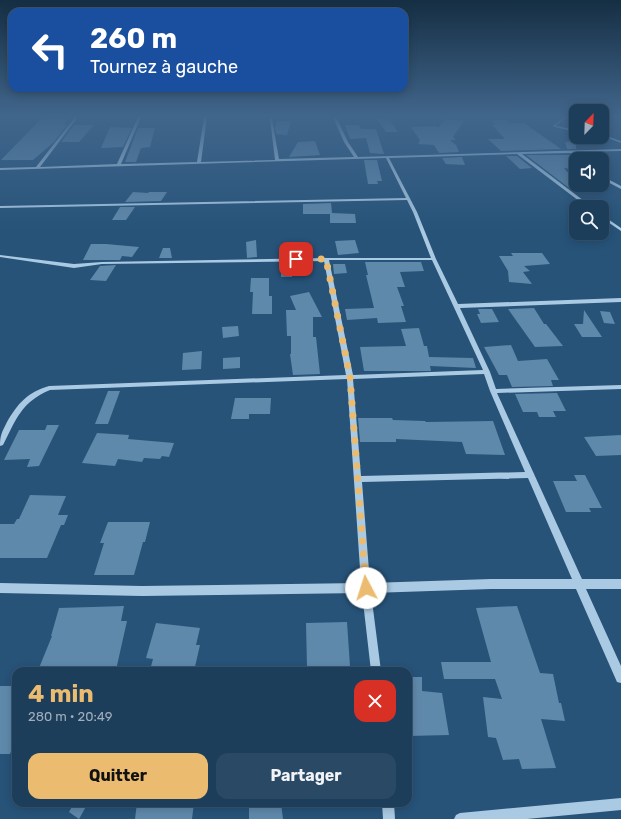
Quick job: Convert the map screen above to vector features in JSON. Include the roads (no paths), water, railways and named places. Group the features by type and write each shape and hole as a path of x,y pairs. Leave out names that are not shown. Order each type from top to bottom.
{"street":[{"path":"38,167 47,155"},
{"path":"119,164 123,155"},
{"path":"199,162 200,155"},
{"path":"276,155 277,160"},
{"path":"0,169 119,164 445,155"},
{"path":"521,155 581,200"},
{"path":"387,157 408,199 487,372 493,391 621,678"},
{"path":"609,181 621,188"},
{"path":"0,207 408,199"},
{"path":"609,221 621,230"},
{"path":"0,256 74,266 102,264 326,259 434,258"},
{"path":"326,259 350,377 366,588 376,667"},
{"path":"456,306 621,300"},
{"path":"0,443 22,403 30,396 49,388 487,372"},
{"path":"493,391 621,387"},
{"path":"357,479 531,475"},
{"path":"0,588 142,591 366,588 491,584 621,584"},
{"path":"460,819 621,804"},
{"path":"388,807 389,819"}]}
